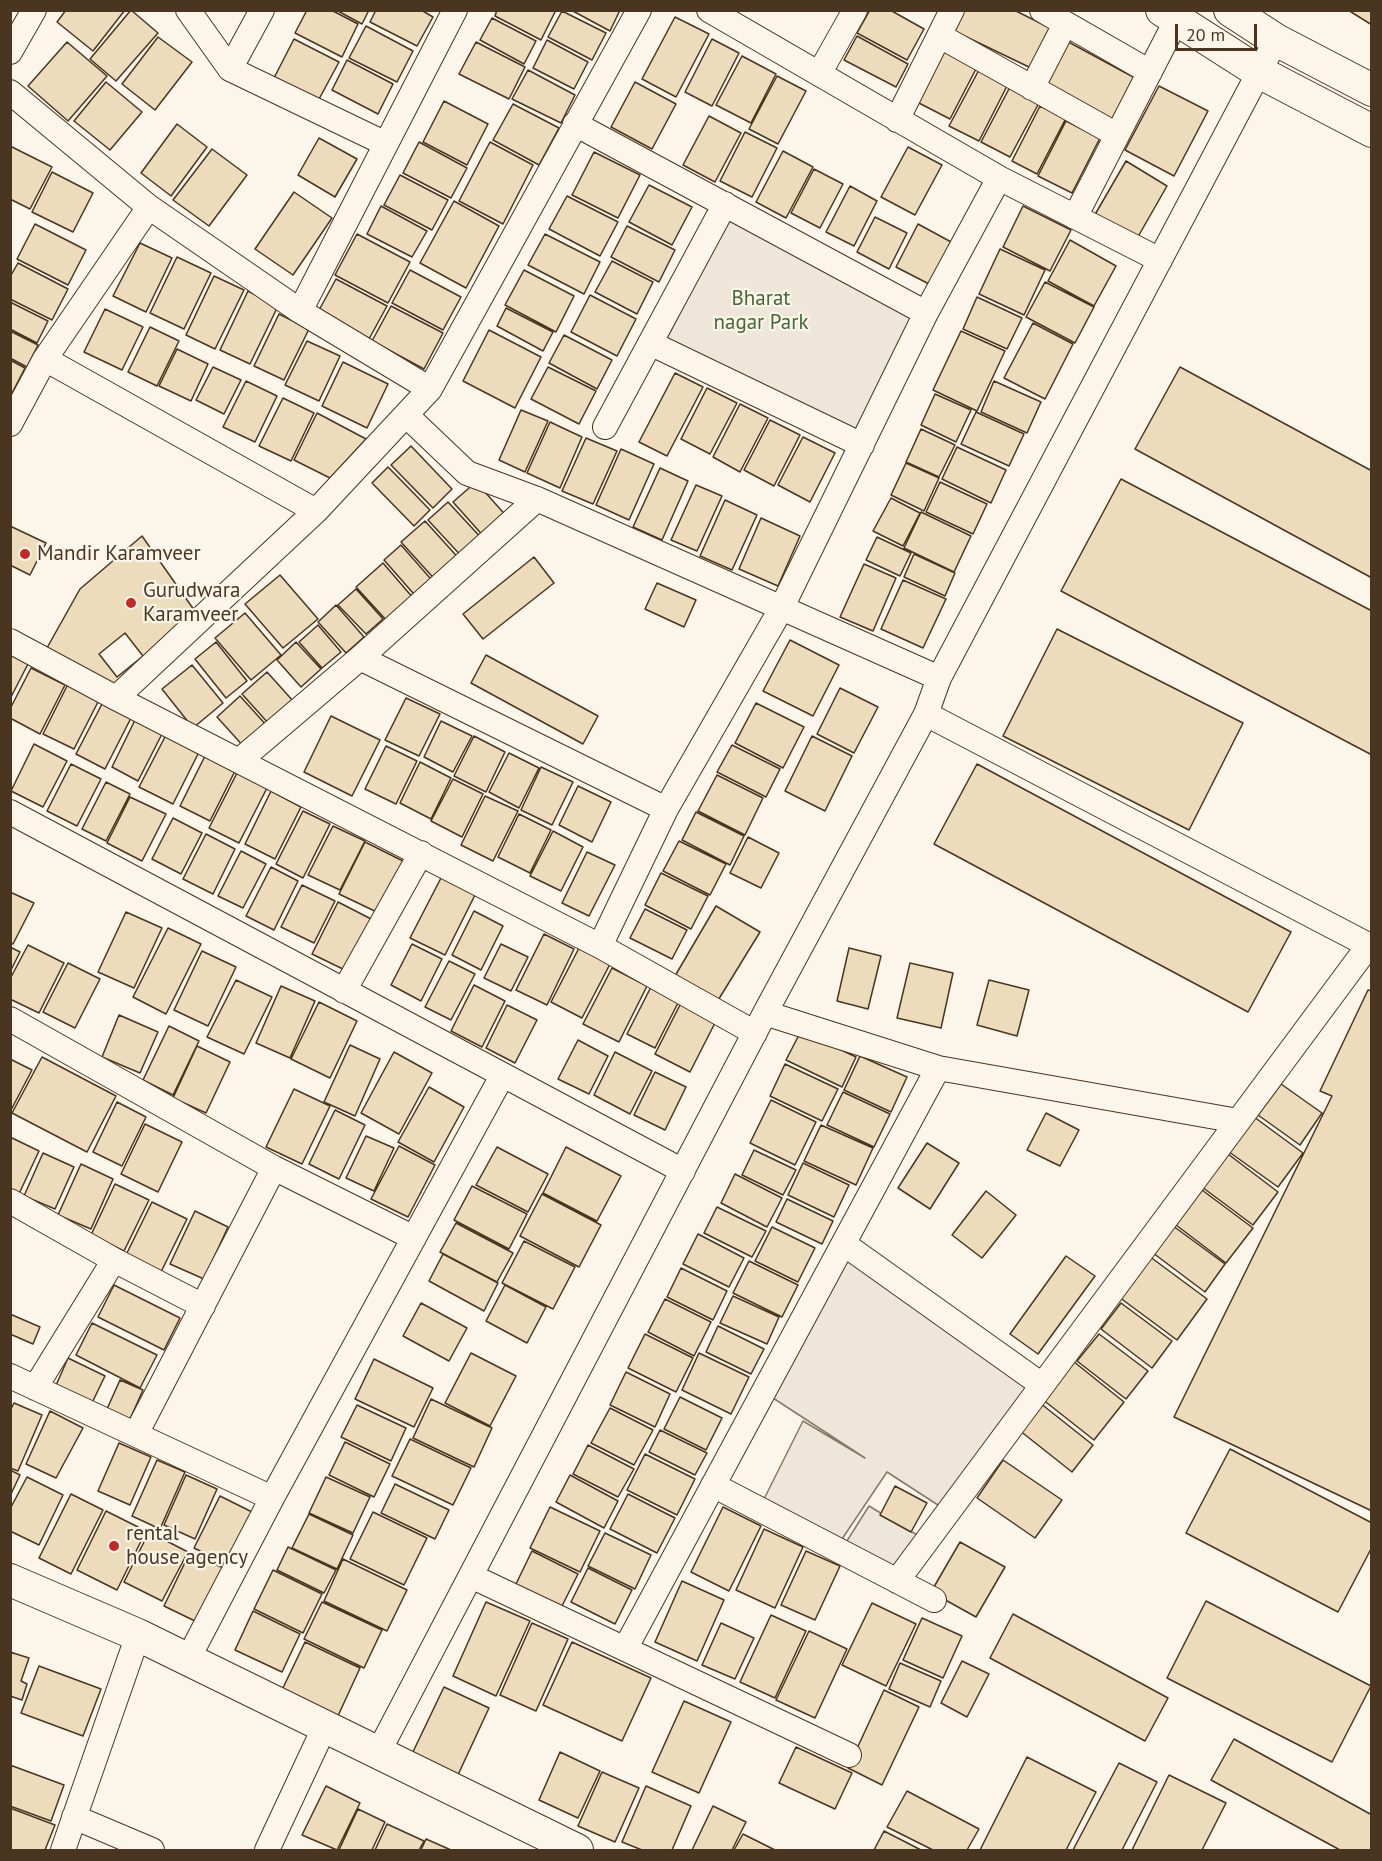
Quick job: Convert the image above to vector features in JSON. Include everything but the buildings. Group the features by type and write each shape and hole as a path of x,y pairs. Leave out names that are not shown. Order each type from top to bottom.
{"street":[{"path":"10,52 34,10"},
{"path":"188,10 230,69 386,144"},
{"path":"230,69 262,10"},
{"path":"300,311 455,10"},
{"path":"116,698 316,511 430,388 639,10"},
{"path":"709,10 999,178 1160,260"},
{"path":"819,74 855,10"},
{"path":"897,120 952,10"},
{"path":"1042,10 1150,72"},
{"path":"1230,10 1276,40 1371,90"},
{"path":"1075,217 1150,72 1169,15 1259,72 1371,131"},
{"path":"1032,88 1065,24"},
{"path":"940,36 1117,135"},
{"path":"378,1753 760,1023 926,714 939,678 1276,40"},
{"path":"10,92 149,207 300,311 430,388"},
{"path":"575,124 926,312"},
{"path":"600,946 666,809 781,609 926,312 999,178"},
{"path":"605,427 725,204"},
{"path":"10,424 45,359 149,207"},
{"path":"650,343 862,445"},
{"path":"45,359 316,511"},
{"path":"406,415 467,473 537,499 939,678"},
{"path":"240,760 360,658 537,499"},
{"path":"10,641 116,698 600,946 760,1023 938,1068 1238,1121"},
{"path":"360,658 666,809"},
{"path":"897,1581 1370,946 926,714"},
{"path":"13,820 344,991 683,1171"},
{"path":"344,991 421,853"},
{"path":"10,1019 274,1168 414,1238"},
{"path":"625,1649 938,1068"},
{"path":"188,1659 272,1498 502,1076"},
{"path":"136,1434 274,1168"},
{"path":"10,1201 114,1260 203,1306"},
{"path":"844,1244 1042,1385"},
{"path":"35,1388 114,1260"},
{"path":"10,1376 272,1498"},
{"path":"713,1485 934,1600"},
{"path":"471,1576 849,1755"},
{"path":"10,1580 138,1635 577,1851"},
{"path":"63,1851 138,1635"},
{"path":"267,1851 325,1726"},
{"path":"74,1816 152,1851"}],"green space":[{"name":"Bharat nagar Park","path":"729,219 914,317 858,431 666,340"},
{"path":"846,1255 1035,1385 941,1507 887,1472 838,1545 762,1503 803,1421 865,1458 773,1398"},
{"path":"869,1506 927,1541 897,1581 840,1552"}],"place":[{"name":"Mandir Karamveer","path":"25,554"},
{"name":"Gurudwara Karamveer","path":"131,603"},
{"name":"rental house agency","path":"114,1546"}]}
